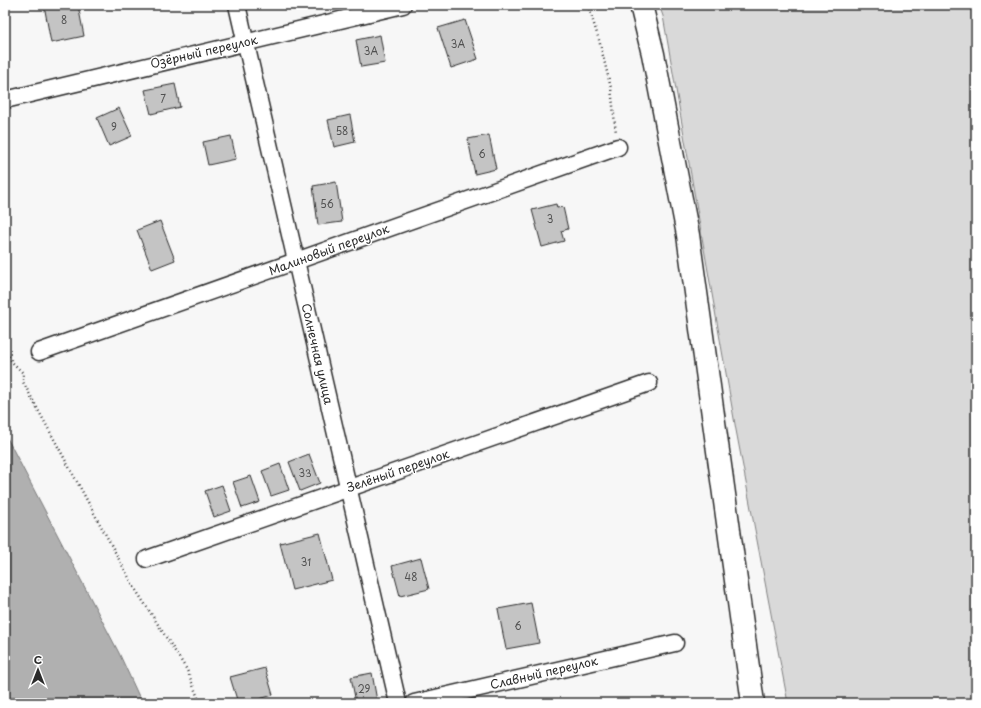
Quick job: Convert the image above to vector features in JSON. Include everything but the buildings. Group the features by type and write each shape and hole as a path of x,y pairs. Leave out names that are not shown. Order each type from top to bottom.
{"main road":[{"path":"641,5 653,54 688,235 753,703"}],"street":[{"name":"Солнечная улица","path":"236,5 398,703"},
{"name":"Озёрный переулок","path":"5,100 403,5"},
{"name":"Малиновый переулок","path":"39,352 618,147"},
{"name":"Зелёный переулок","path":"147,559 649,384"},
{"name":"Славный переулок","path":"414,703 675,643"}],"path":[{"path":"588,5 599,40 611,88 618,147"},
{"path":"5,349 12,362 23,373 23,382 134,587 186,670 200,703"}],"shaded area":[{"path":"659,5 976,5 976,703 788,703 736,430 663,16"},
{"path":"5,434 119,653 142,703 5,703"}]}
